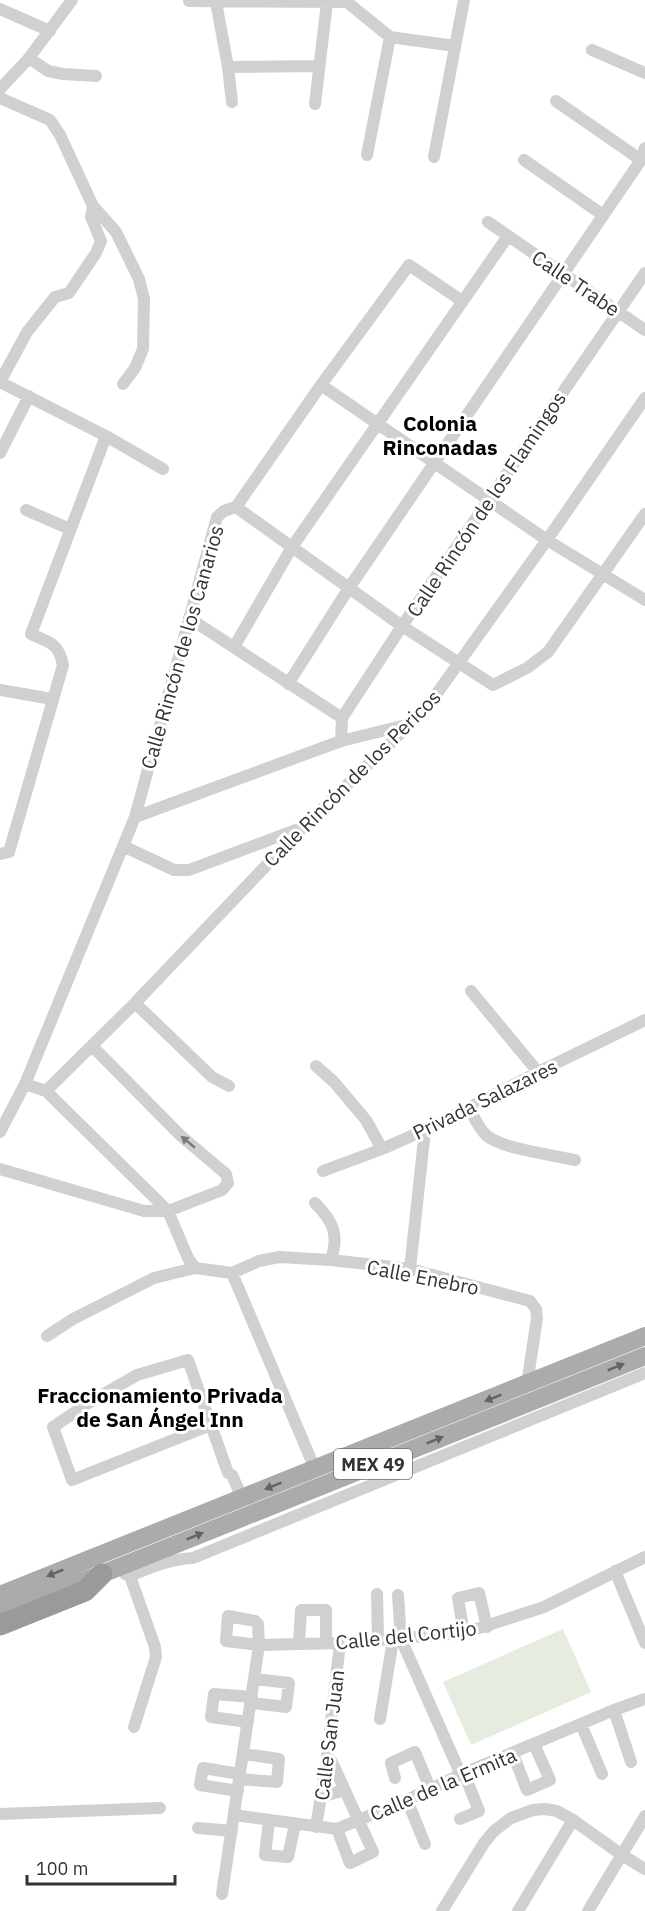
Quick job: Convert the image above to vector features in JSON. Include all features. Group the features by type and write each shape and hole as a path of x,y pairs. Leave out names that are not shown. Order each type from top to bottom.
{"highway":[{"path":"0,1625 85,1591 116,1573"}],"main road":[{"name":"MEX 49","path":"0,1612 169,1554 500,1423 537,1398 645,1336"},
{"name":"MEX 49","path":"0,1595 315,1469 537,1398 645,1356"}],"street":[{"path":"0,89 29,58 72,0"},
{"path":"434,157 464,0"},
{"path":"189,1 347,2 390,37 455,46"},
{"path":"216,2 232,102"},
{"path":"315,104 327,2"},
{"path":"0,9 50,31"},
{"path":"367,155 390,37"},
{"path":"592,50 645,73"},
{"path":"29,58 48,71 96,76"},
{"path":"228,67 318,66"},
{"path":"0,98 50,120 60,135 93,206 116,232 139,279 144,299 143,349 135,368 123,384"},
{"path":"288,684 349,588 643,154 556,101"},
{"path":"524,160 603,215"},
{"path":"93,206 91,217 101,240 125,252"},
{"name":"Calle Trabe","path":"488,222 645,330"},
{"path":"234,647 292,547 508,236"},
{"path":"101,240 96,253 69,293 55,297 27,332 0,382 106,436 163,469"},
{"name":"Calle Rincón de los Canarios","path":"0,1132 25,1084 135,817 217,517 224,511 236,507 321,385 409,265 462,301"},
{"name":"Calle Rincón de los Flamingos","path":"342,718 402,626 645,273"},
{"path":"321,385 547,540 645,600"},
{"path":"0,453 28,396"},
{"name":"Calle Rincón de los Pericos","path":"46,1090 135,1003 302,828 425,710 645,398"},
{"path":"4,853 63,665 55,645 30,634 106,436"},
{"path":"236,507 402,626 493,685 527,668 548,652 645,514"},
{"path":"26,510 70,529"},
{"path":"189,618 342,718 341,741"},
{"path":"0,690 52,699"},
{"path":"135,817 341,741 407,725"},
{"path":"123,846 174,870 189,870 302,828"},
{"path":"471,991 538,1072"},
{"path":"135,1003 212,1077 229,1086"},
{"name":"Privada Salazares","path":"323,1171 425,1130 645,1020"},
{"path":"631,1027 645,1032"},
{"path":"0,1169 144,1211 168,1211 222,1190 228,1183 226,1174 181,1136 92,1046"},
{"path":"316,1066 334,1082 366,1120 382,1149"},
{"path":"25,1084 46,1090 168,1211 188,1258 195,1268"},
{"path":"469,1107 478,1126 487,1136 501,1143 575,1160"},
{"path":"410,1269 425,1130"},
{"path":"315,1203 334,1228 335,1246 331,1260"},
{"name":"Calle Enebro","path":"232,1274 259,1261 279,1257 331,1260 410,1269 530,1300 536,1309 537,1318 537,1398"},
{"path":"47,1336 73,1319 153,1278 195,1268 232,1274 315,1469"},
{"path":"211,1425 72,1480 53,1427 137,1375 188,1360 238,1500"},
{"path":"537,1398 645,1373"},
{"name":"Calle del Cortijo","path":"259,1645 258,1624 255,1621 228,1616 226,1641 259,1645 378,1641 464,1633 544,1607 645,1557"},
{"path":"615,1571 645,1642"},
{"path":"116,1573 155,1647 156,1657 134,1727"},
{"path":"464,1633 458,1598 479,1593 487,1627"},
{"path":"377,1594 378,1641"},
{"path":"380,1719 397,1639 398,1595"},
{"path":"299,1643 301,1610 326,1610 326,1643"},
{"path":"378,1614 399,1611"},
{"path":"397,1639 479,1811 460,1819"},
{"name":"Calle San Juan","path":"316,1827 327,1758 340,1643"},
{"path":"222,1894 259,1645"},
{"path":"248,1722 211,1717 213,1694 286,1707 289,1683 255,1679"},
{"name":"Calle de la Ermita","path":"234,1815 337,1829 614,1710 645,1699"},
{"path":"614,1710 631,1762"},
{"path":"581,1724 602,1774"},
{"path":"513,1754 528,1790 550,1780 534,1744"},
{"path":"395,1778 391,1763 415,1752 430,1788"},
{"path":"239,1781 277,1782 279,1759 243,1754"},
{"path":"327,1758 332,1762 373,1852 350,1863 337,1829"},
{"path":"321,1797 344,1790"},
{"path":"406,1800 424,1844"},
{"path":"0,1814 160,1808"},
{"path":"442,1911 484,1843 494,1831 511,1818 533,1810 557,1811 645,1869"},
{"path":"588,1911 645,1816"},
{"path":"518,1911 573,1820"},
{"path":"268,1821 265,1855 288,1857 295,1824"},
{"path":"198,1828 232,1831"}],"shaded area":[{"path":"563,1629 591,1692 471,1745 443,1682"}],"district":[{"name":"Colonia Rinconadas","path":"440,435"},
{"name":"Fraccionamiento Privada de San Ángel Inn","path":"160,1407"}]}
